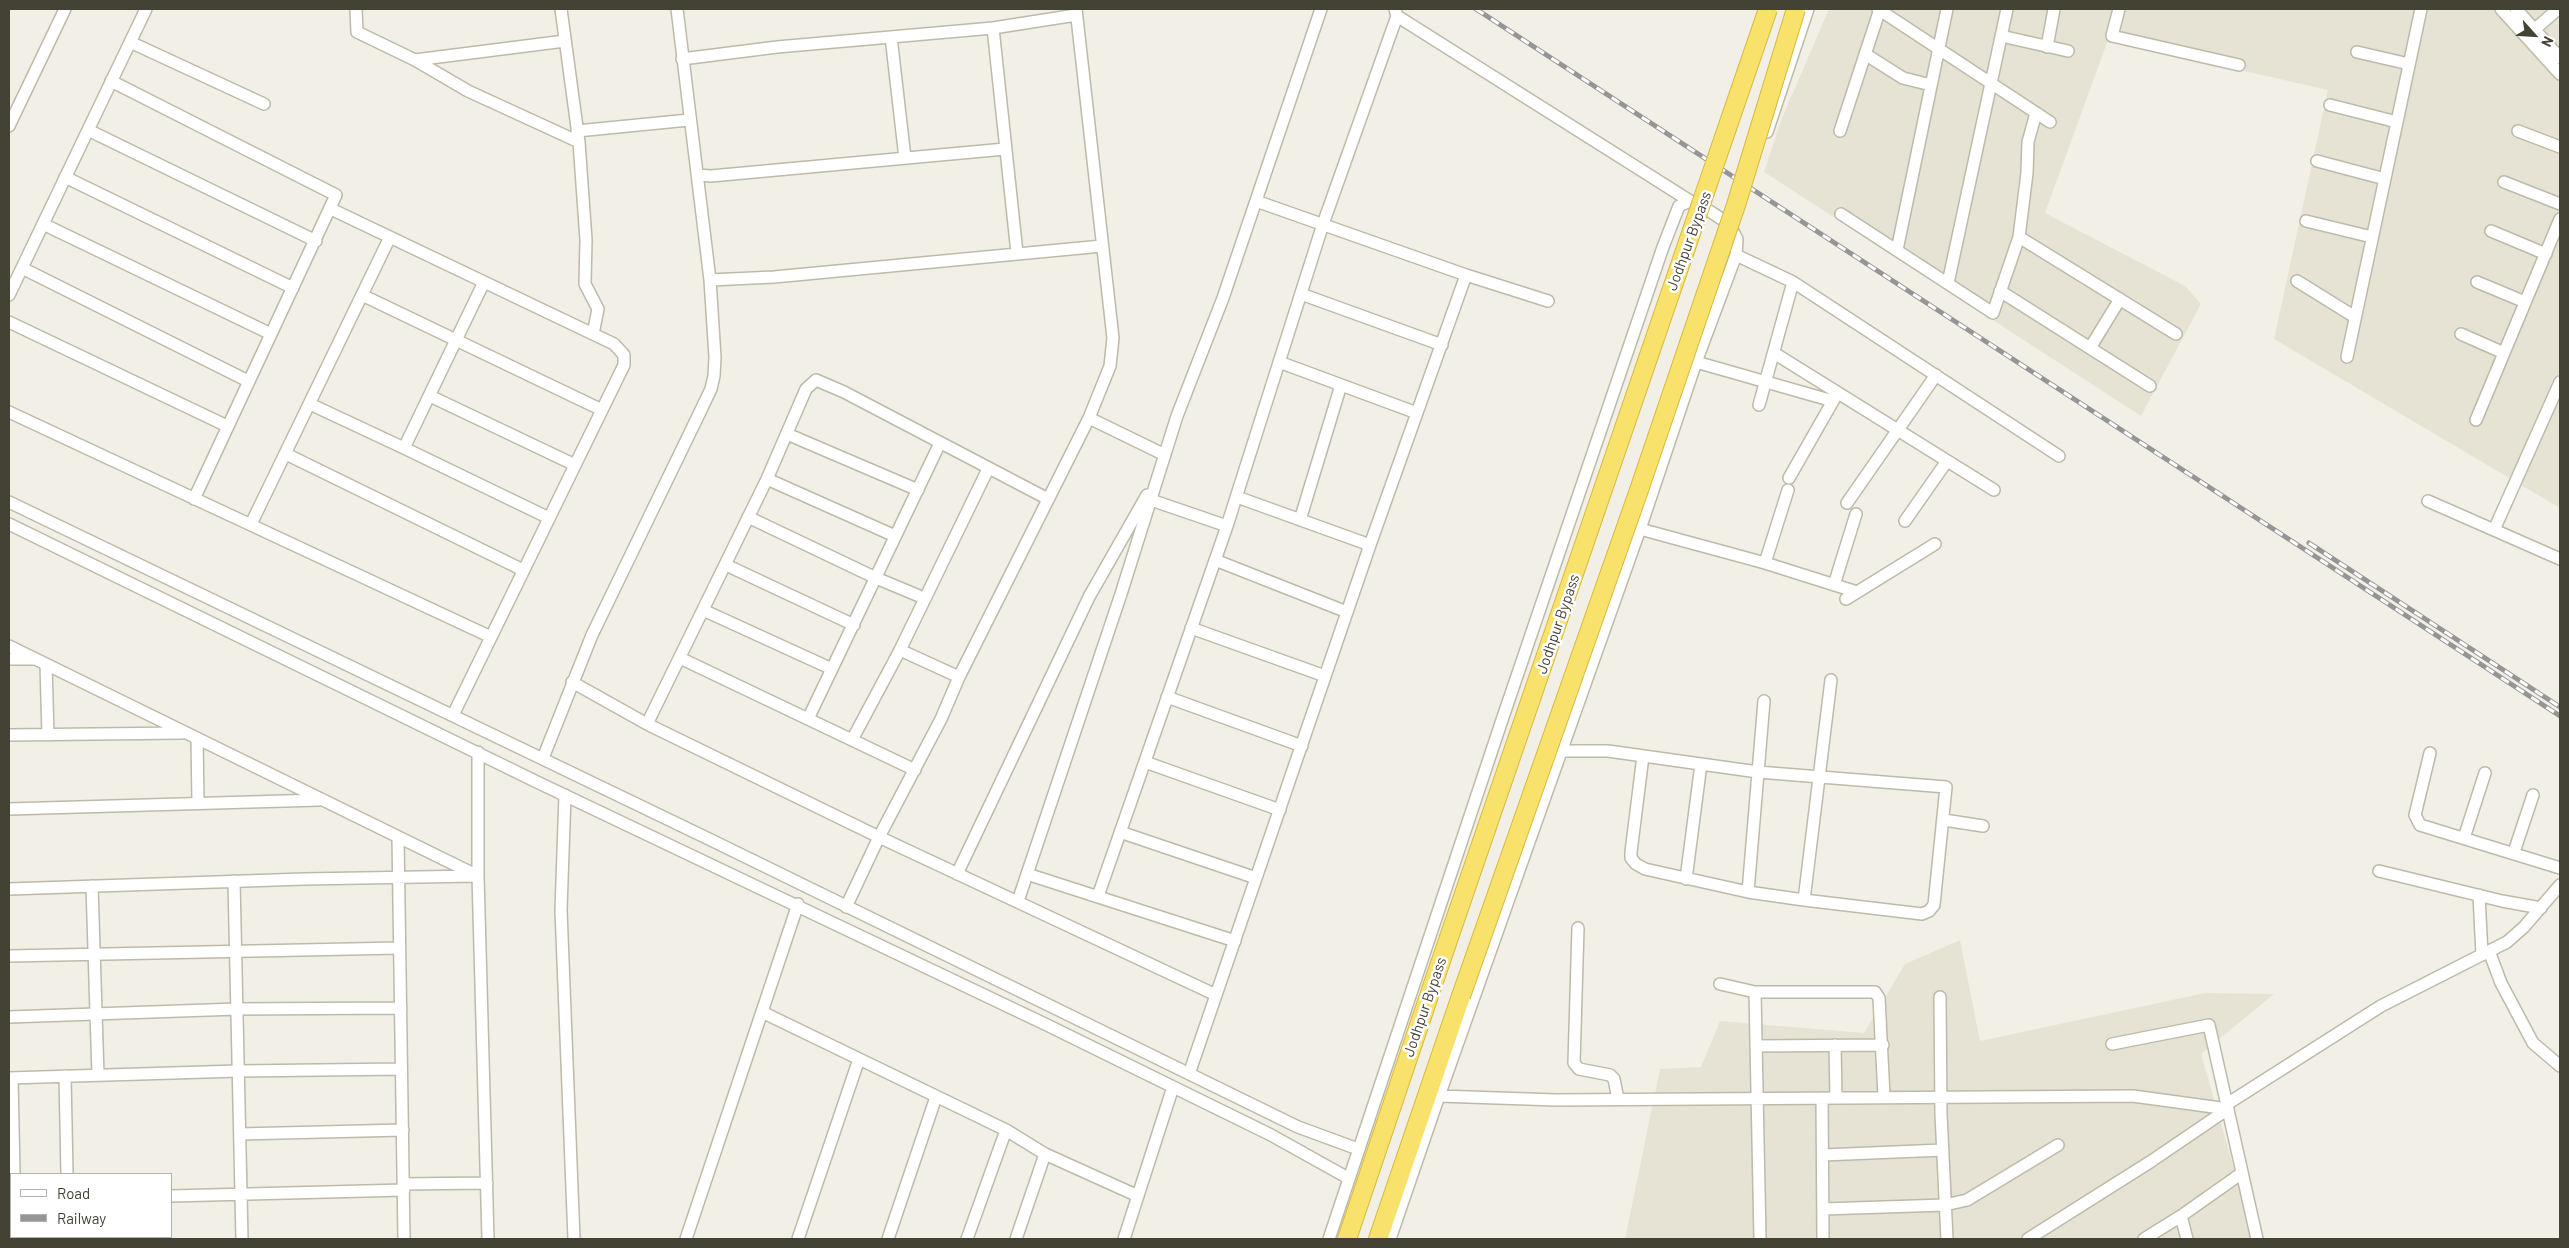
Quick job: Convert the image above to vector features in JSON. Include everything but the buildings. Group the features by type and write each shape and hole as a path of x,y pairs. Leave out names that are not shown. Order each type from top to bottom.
{"highway":[{"name":"Jodhpur Bypass","path":"1347,1239 1768,9"},
{"path":"1378,1239 1736,205 1796,9"}],"street":[{"path":"9,126 65,9"},
{"path":"9,294 146,9"},
{"path":"356,9 357,32 415,60 468,91 578,137 689,120"},
{"path":"561,9 578,137 586,240 585,284 586,290 598,309 593,334"},
{"path":"543,758 592,634 711,389 715,357 710,280 698,175 689,120 677,9"},
{"path":"1018,901 1177,416 1223,298 1321,9"},
{"path":"1734,231 1808,9"},
{"path":"1840,131 1879,9 2050,122"},
{"path":"1897,250 1947,9"},
{"path":"1948,283 2007,9"},
{"path":"2048,46 2054,9"},
{"path":"2119,9 2112,36 2239,65"},
{"path":"2346,357 2421,9"},
{"path":"2501,9 2560,74"},
{"path":"2516,9 2560,58"},
{"path":"2535,30 2558,9"},
{"path":"682,59 777,47 993,28 1076,12 1113,338 1110,366 1089,418 846,906"},
{"path":"1098,896 1237,497 1323,224 1396,12 1690,201 1724,219 1737,238 1736,255 1696,362 1640,530 1390,1239"},
{"path":"993,28 1017,253"},
{"path":"2001,36 2068,51"},
{"path":"891,37 905,158"},
{"path":"415,60 565,41"},
{"path":"130,42 264,104"},
{"path":"2357,52 2409,64"},
{"path":"1865,54 1903,78 1931,85"},
{"path":"111,81 334,192 336,195 336,200 248,381 194,498"},
{"path":"2330,105 2397,122"},
{"path":"1841,214 1993,313 2019,237 2027,173 2028,142 2036,113"},
{"path":"88,130 316,241"},
{"path":"2518,131 2560,147"},
{"path":"698,175 711,176 1005,149"},
{"path":"2317,161 2384,179"},
{"path":"66,177 293,288"},
{"path":"2504,182 2560,204"},
{"path":"1256,201 1466,275 1548,300"},
{"path":"1329,1239 1663,247 1678,206 1690,201"},
{"path":"331,209 614,344 624,356 624,365 453,715"},
{"path":"2476,420 2560,219"},
{"path":"2306,221 2372,237"},
{"path":"43,224 271,334"},
{"path":"2491,231 2546,254"},
{"path":"250,524 286,454 390,237"},
{"path":"2019,237 2176,334"},
{"path":"710,280 774,277 1102,246"},
{"path":"1736,255 1793,282 2059,456"},
{"path":"22,268 248,381"},
{"path":"1189,1074 1370,545 1466,275"},
{"path":"2297,281 2355,317"},
{"path":"404,448 484,282"},
{"path":"1759,405 1793,282"},
{"path":"2478,282 2525,302"},
{"path":"2000,291 2150,386"},
{"path":"1301,294 1442,345"},
{"path":"362,295 602,410"},
{"path":"2090,348 2120,299"},
{"path":"9,322 227,426"},
{"path":"2461,334 2504,353"},
{"path":"1774,353 1836,397 1898,430 1994,490"},
{"path":"1279,362 1417,412"},
{"path":"1696,362 1836,397"},
{"path":"1848,503 1936,376"},
{"path":"647,724 767,479 806,389 816,380 844,392 1048,499"},
{"path":"2494,530 2560,382"},
{"path":"1300,520 1341,385"},
{"path":"430,396 575,466"},
{"path":"1765,563 1789,484 1836,397"},
{"path":"310,404 548,518"},
{"path":"9,412 491,637"},
{"path":"1089,418 1165,455"},
{"path":"787,434 918,490"},
{"path":"808,719 940,443"},
{"path":"286,454 523,570"},
{"path":"1905,521 1947,461"},
{"path":"852,740 900,650 988,469"},
{"path":"957,874 1089,598 1158,476"},
{"path":"767,479 895,536"},
{"path":"1237,497 1370,545"},
{"path":"1151,500 1227,526"},
{"path":"2428,501 2560,559"},
{"path":"9,502 543,758 1298,1127 1358,1149"},
{"path":"1834,585 1856,514"},
{"path":"748,517 876,578 924,598"},
{"path":"9,524 565,795 798,904 1173,1087 1271,1136 1348,1178"},
{"path":"1640,530 1765,563 1857,592"},
{"path":"1846,599 1935,544"},
{"path":"1215,560 1347,612"},
{"path":"726,565 854,625"},
{"path":"703,610 832,669"},
{"path":"1191,628 1325,676"},
{"path":"9,646 478,876"},
{"path":"900,650 959,677"},
{"path":"9,659 34,658"},
{"path":"680,658 915,770"},
{"path":"46,664 48,735"},
{"path":"1804,900 1831,680"},
{"path":"572,682 647,724 879,837 1216,995"},
{"path":"1167,697 1302,746"},
{"path":"1748,892 1764,700"},
{"path":"9,735 185,732"},
{"path":"197,738 198,803"},
{"path":"1561,751 1608,751 1758,772 1946,787 1936,898 1929,911 1922,914 1748,892 1645,869 1631,858 1643,756"},
{"path":"478,752 478,876 488,1239"},
{"path":"2430,753 2414,815 2420,825 2514,852 2560,868"},
{"path":"1145,762 1280,810"},
{"path":"1686,878 1702,764"},
{"path":"2464,838 2485,773"},
{"path":"565,795 561,910 574,1239"},
{"path":"2514,852 2533,795"},
{"path":"9,809 322,800"},
{"path":"1944,820 1983,826"},
{"path":"1120,832 1256,878"},
{"path":"398,837 404,1239"},
{"path":"2379,871 2541,908"},
{"path":"1027,874 1235,941"},
{"path":"9,889 478,876"},
{"path":"234,882 242,1239"},
{"path":"2028,1239 2150,1162 2227,1106 2381,1006 2507,942 2541,908 2560,885"},
{"path":"92,886 98,1075"},
{"path":"2480,895 2485,953 2533,1043 2560,1066"},
{"path":"686,1239 798,904"},
{"path":"1578,928 1574,1063 1579,1069 1610,1074 1618,1088 1618,1099"},
{"path":"9,956 400,948"},
{"path":"1720,984 1754,992 1869,990 1875,992 1879,998 1883,1045 1884,1096"},
{"path":"1754,992 1760,1239"},
{"path":"1940,997 1941,1097 1947,1239"},
{"path":"9,1017 237,1009 400,1008"},
{"path":"762,1012 1006,1130 1045,1154 1138,1196"},
{"path":"2112,1044 2209,1025 2257,1239"},
{"path":"1835,1045 1836,1098"},
{"path":"1756,1046 1883,1045"},
{"path":"798,1239 859,1060"},
{"path":"14,1173 10,1078 238,1071 401,1069"},
{"path":"66,1076 67,1173"},
{"path":"1124,1239 1173,1087"},
{"path":"1439,1096 1618,1099 2133,1096 2227,1106"},
{"path":"888,1239 936,1097"},
{"path":"1822,1098 1823,1239"},
{"path":"240,1134 402,1130"},
{"path":"967,1239 1006,1130"},
{"path":"1824,1209 1945,1205 1967,1200 2058,1145"},
{"path":"1823,1156 1943,1150"},
{"path":"1016,1239 1045,1154"},
{"path":"2144,1239 2181,1216 2242,1173"},
{"path":"172,1196 487,1183"},
{"path":"2181,1216 2187,1239"}],"shaded area":[{"path":"1829,9 2560,9 2560,508 2274,339 2328,90 2108,40 2045,213 2185,286 2201,304 2141,416 1764,172 1782,118"},
{"path":"1960,940 1980,1041 2205,993 2274,994 2201,1054 2254,1239 1625,1239 1660,1069 1701,1067 1720,1021 1864,1033 1905,964"}],"railway":[{"path":"1476,9 2560,716"},
{"path":"2309,543 2560,707"}]}
